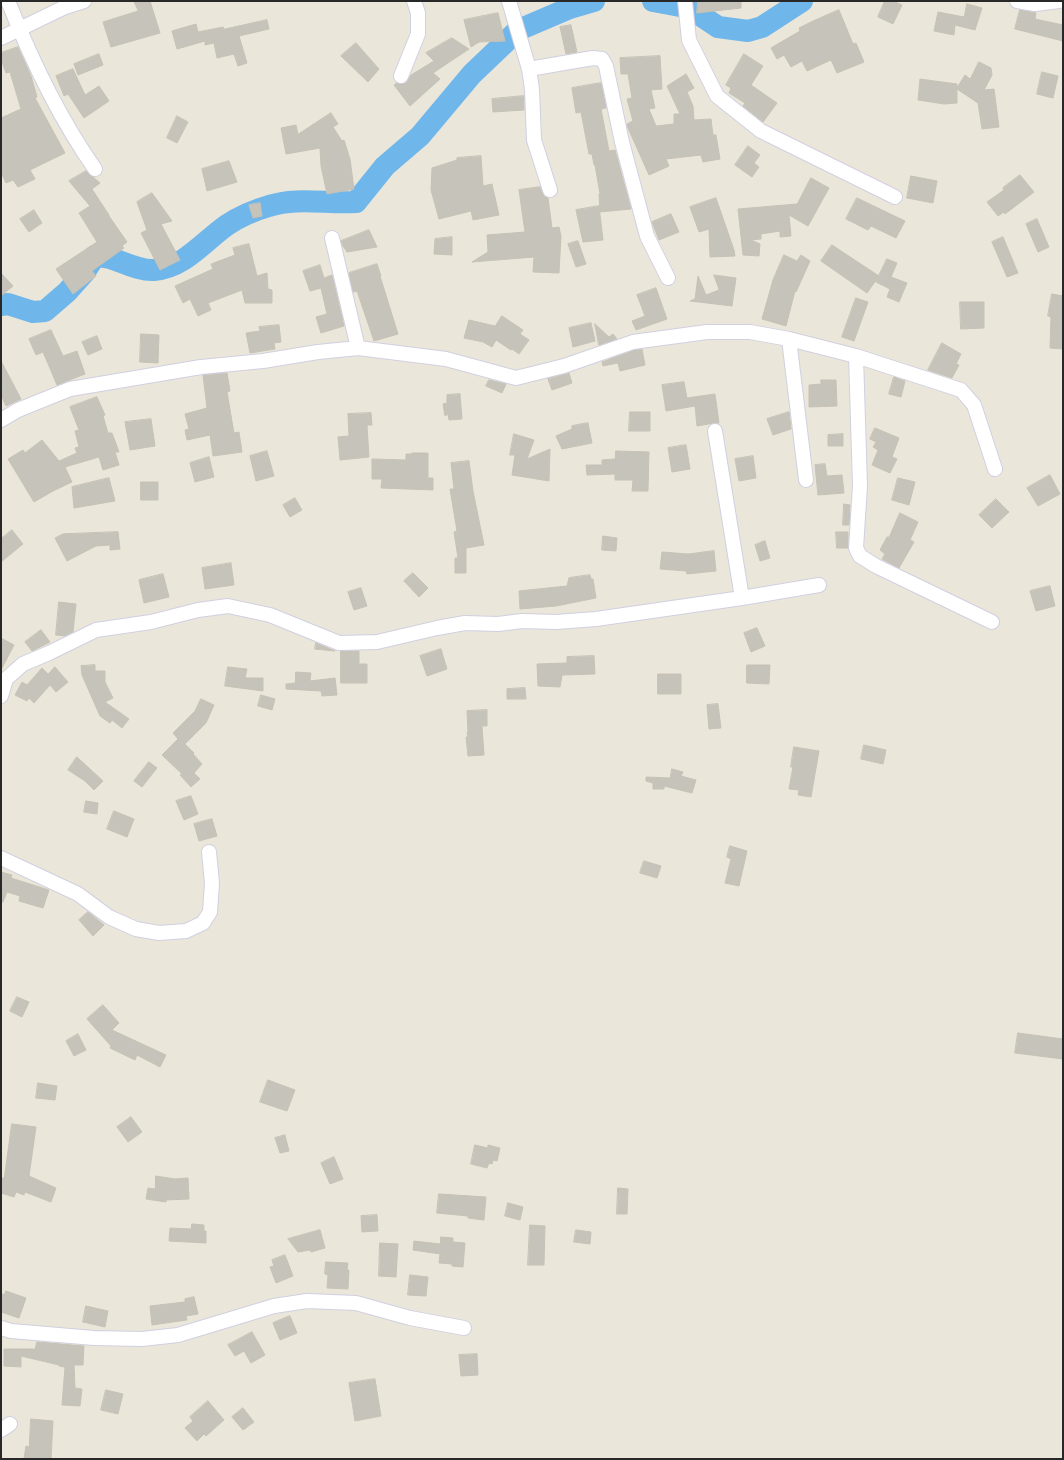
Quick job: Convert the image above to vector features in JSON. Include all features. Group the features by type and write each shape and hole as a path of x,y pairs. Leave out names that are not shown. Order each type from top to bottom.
{"street":[{"path":"8,1 19,29 62,116 78,145 95,169"},
{"path":"1,38 65,7 84,1"},
{"path":"401,76 418,34 418,13 414,1"},
{"path":"509,1 529,69 532,89 534,140 550,190"},
{"path":"685,1 689,40 717,96 761,131 895,197"},
{"path":"1017,1 1035,4 1059,1"},
{"path":"529,69 593,58 602,59 606,66 622,142 647,236 668,278"},
{"path":"332,238 358,348"},
{"path":"1,420 18,410 70,389 201,367 263,361 318,352 358,348 446,359 516,378 564,366 633,342 707,332 750,332 789,339 856,356 961,390 974,405 996,469"},
{"path":"789,339 806,480"},
{"path":"856,356 860,486 856,548 860,556 876,566 992,622"},
{"path":"715,431 742,598"},
{"path":"1,696 6,679 23,664 96,630 151,622 198,610 228,606 270,615 339,643 377,642 466,623 498,624 522,621 556,622 596,619 742,598 819,585"},
{"path":"1,858 78,894 109,917 136,929 159,933 186,931 203,923 210,912 212,883 209,852"},
{"path":"1,1328 11,1331 87,1337 142,1339 178,1335 274,1306 307,1301 356,1303 410,1318 464,1328"}],"building":[{"path":"134,1 150,1 160,33 111,47 103,22 138,11"},
{"path":"698,1 741,1 741,8 697,13"},
{"path":"885,1 893,1 902,5 893,24 878,17"},
{"path":"967,4 982,8 975,30 955,25 954,35 934,31 938,12 964,17"},
{"path":"839,10 853,44 856,43 864,62 837,73 831,60 807,71 802,61 791,67 784,55 777,59 771,48 800,31 799,28"},
{"path":"1020,10 1036,13 1035,19 1063,25 1063,41 1015,29"},
{"path":"498,13 505,41 479,42 471,47 464,20"},
{"path":"267,20 269,29 239,36 247,63 238,66 234,54 217,58 214,43 205,45 205,41 177,49 172,31 196,24 198,32 223,27 224,29"},
{"path":"571,25 577,52 566,54 560,27"},
{"path":"452,38 469,49 433,73 440,79 410,106 394,85 397,83 406,83 411,75 434,61 426,53"},
{"path":"356,43 379,69 368,82 341,56"},
{"path":"18,47 31,76 37,97 35,98 65,153 30,170 35,179 18,187 13,180 6,183 1,172 1,118 21,109 10,72 6,73 1,59 1,53"},
{"path":"99,54 103,65 78,75 74,64"},
{"path":"744,54 763,66 751,85 777,103 763,122 743,106 745,103 729,93 731,88 726,85"},
{"path":"660,56 662,89 651,90 655,108 649,109 656,126 674,124 674,114 680,114 667,86 686,74 694,88 687,92 693,106 694,120 711,119 713,135 716,135 720,159 703,162 701,155 666,159 669,166 649,175 627,124 633,121 627,99 632,98 628,74 621,74 620,58"},
{"path":"979,62 991,68 992,75 984,90 994,89 999,127 982,129 978,103 957,89 957,103 944,104 918,100 920,79 957,84 957,88 965,75 970,79"},
{"path":"73,69 85,95 99,86 109,101 84,118 68,94 64,96 56,76"},
{"path":"1042,72 1058,76 1053,98 1037,94"},
{"path":"601,83 606,108 601,109 609,151 615,150 631,209 600,212 600,194 595,165 592,154 589,154 581,112 576,113 572,88"},
{"path":"524,96 524,110 493,112 492,99"},
{"path":"331,113 338,124 333,127 342,141 344,140 350,159 354,189 327,194 321,166 320,148 286,154 281,128 296,125 298,134"},
{"path":"177,116 188,122 177,143 167,138"},
{"path":"748,146 760,155 754,163 759,167 752,177 735,165"},
{"path":"481,156 483,186 492,184 499,215 473,220 471,211 439,219 431,190 432,168 457,160 457,158"},
{"path":"229,161 237,182 207,191 202,169"},
{"path":"86,171 100,183 92,189 127,242 122,246 124,248 92,271 96,276 73,294 56,269 97,242 79,213 90,206 69,181"},
{"path":"1020,175 1034,192 1005,214 1004,212 998,216 987,202 1004,190 1003,188"},
{"path":"911,176 937,181 933,203 907,198"},
{"path":"811,178 829,188 808,226 789,215 791,236 780,237 780,231 761,234 761,239 751,240 760,244 759,256 743,255 738,209 797,204"},
{"path":"540,187 544,196 548,198 552,228 559,227 561,236 559,273 533,272 534,257 472,262 488,252 487,235 525,232 519,190"},
{"path":"152,193 172,221 161,224 180,260 160,270 141,233 147,230 137,202"},
{"path":"716,198 735,256 710,257 709,229 699,232 690,207"},
{"path":"857,198 905,221 896,238 871,226 868,230 846,219"},
{"path":"260,203 262,216 253,218 249,205"},
{"path":"599,206 603,240 583,242 576,210"},
{"path":"34,210 42,223 29,232 20,219"},
{"path":"671,214 679,232 659,240 652,222"},
{"path":"1037,219 1049,247 1038,252 1026,224"},
{"path":"369,230 377,247 347,252 341,241"},
{"path":"452,237 452,255 434,254 435,239"},
{"path":"1003,237 1018,273 1007,277 992,242"},
{"path":"578,241 586,264 576,267 568,244"},
{"path":"249,244 257,276 267,273 268,289 272,290 272,303 245,303 242,290 208,303 211,310 198,316 190,299 183,303 175,286 213,269 211,264 235,255 233,248"},
{"path":"832,245 879,276 867,293 821,261"},
{"path":"784,255 797,261 801,255 810,261 796,292 795,291 786,326 762,319 773,280"},
{"path":"887,259 897,263 891,277 907,283 899,302 887,297 890,289 876,282"},
{"path":"377,264 398,334 374,341 357,291 353,292 349,273"},
{"path":"320,265 324,278 332,275 344,326 321,333 316,317 327,314 321,288 310,291 303,271"},
{"path":"1,273 13,286 1,296"},
{"path":"714,275 736,278 732,306 690,301 695,299 698,276 706,295 719,290"},
{"path":"656,288 667,319 636,330 632,321 645,316 637,295"},
{"path":"1052,294 1063,296 1063,349 1050,348 1051,317 1048,316"},
{"path":"856,298 868,302 854,341 842,337"},
{"path":"960,302 984,302 984,328 961,329"},
{"path":"502,316 523,330 520,334 529,340 519,354 496,340 492,347 483,342 464,338 469,320 495,326"},
{"path":"591,323 595,341 573,347 569,328"},
{"path":"595,324 609,337 613,334 617,339 599,345"},
{"path":"279,325 281,342 274,343 275,349 250,353 246,333 260,331 259,327"},
{"path":"51,330 63,356 77,351 85,374 57,385 43,352 36,355 29,339"},
{"path":"141,334 159,335 158,363 140,362"},
{"path":"97,336 102,349 88,355 82,342"},
{"path":"942,343 961,354 956,364 959,365 952,378 928,370"},
{"path":"642,349 645,365 620,371 618,363 603,366 602,362 635,350"},
{"path":"1,361 21,399 6,406 1,395"},
{"path":"227,373 230,391 227,392 234,433 239,432 242,452 213,456 210,435 187,440 185,430 189,429 185,414 207,408 203,375"},
{"path":"569,373 572,383 552,390 548,379"},
{"path":"894,377 905,381 901,397 889,394"},
{"path":"489,380 506,384 502,393 486,386"},
{"path":"821,380 836,380 837,406 809,407 809,385 821,384"},
{"path":"684,382 687,398 715,394 719,423 697,426 695,406 666,411 662,385"},
{"path":"460,394 462,419 449,420 448,414 445,416 443,404 447,403 447,395"},
{"path":"97,397 105,415 103,416 108,433 112,433 119,452 115,452 119,465 103,470 99,457 65,467 72,482 34,502 8,459 23,450 25,453 42,440 59,461 77,453 75,448 79,447 75,431 79,430 70,407"},
{"path":"630,412 650,412 650,431 629,431"},
{"path":"789,412 791,429 773,435 767,419"},
{"path":"371,413 372,425 367,425 369,457 340,460 338,437 349,436 348,414"},
{"path":"151,419 155,446 130,450 125,422"},
{"path":"588,423 592,443 562,449 556,436 572,429 572,426"},
{"path":"875,428 899,438 892,457 897,459 890,473 872,465 878,450 873,447 876,442 870,439"},
{"path":"514,434 534,440 527,459 550,449 549,481 512,475 515,455 510,455"},
{"path":"843,434 843,446 828,446 828,435"},
{"path":"686,445 690,469 672,472 668,448"},
{"path":"267,451 274,476 256,481 250,456"},
{"path":"616,451 649,452 648,491 632,491 633,480 615,480 615,474 587,475 586,465 602,465 602,460 615,459"},
{"path":"428,453 428,478 433,478 433,490 381,488 382,479 372,479 372,459 406,460 406,454"},
{"path":"753,456 756,478 739,481 735,459"},
{"path":"209,457 214,477 195,482 190,463"},
{"path":"469,461 473,491 484,545 466,548 466,573 455,573 455,558 458,558 454,532 457,531 450,489 454,489 451,463"},
{"path":"825,464 827,476 842,475 844,493 818,495 815,465"},
{"path":"1050,475 1060,494 1038,506 1027,488"},
{"path":"109,478 115,501 74,508 72,487"},
{"path":"898,478 915,482 909,505 892,500"},
{"path":"141,482 158,482 158,500 141,500"},
{"path":"295,498 302,510 290,517 283,505"},
{"path":"996,499 1009,512 992,528 979,515"},
{"path":"844,504 850,505 849,525 843,525"},
{"path":"900,513 918,522 910,540 914,542 899,568 882,559 885,554 880,550 887,537 889,537"},
{"path":"12,530 23,544 1,562 1,539"},
{"path":"118,532 120,549 110,550 110,545 96,546 67,561 55,538 63,534"},
{"path":"836,532 848,532 848,548 837,548"},
{"path":"603,536 617,538 616,551 602,550"},
{"path":"765,541 770,558 760,561 755,545"},
{"path":"714,551 716,571 687,574 686,571 660,569 662,552 688,554"},
{"path":"231,563 234,585 205,589 202,568"},
{"path":"413,573 428,588 419,597 404,581"},
{"path":"163,574 169,597 144,603 139,580"},
{"path":"590,575 591,579 593,579 596,598 556,606 520,609 519,591 567,586 569,578"},
{"path":"1050,586 1055,606 1036,611 1030,591"},
{"path":"361,588 367,606 354,610 348,592"},
{"path":"59,602 76,604 73,632 65,636 56,635"},
{"path":"757,628 765,646 751,652 744,633"},
{"path":"41,630 50,642 32,651 25,642"},
{"path":"1,638 14,645 1,670"},
{"path":"316,643 335,651 315,649"},
{"path":"441,649 447,669 427,676 420,656"},
{"path":"341,651 359,651 359,664 367,664 367,683 341,683"},
{"path":"594,656 595,674 562,675 560,687 538,686 537,664 567,663 567,657"},
{"path":"95,665 95,671 105,671 105,682 113,698 105,702 129,719 122,728 112,720 110,723 100,716 82,675 81,666"},
{"path":"747,665 770,665 769,684 747,683"},
{"path":"55,667 68,682 56,692 50,685 34,703 29,698 27,701 15,695 22,682 27,685 42,668 48,674"},
{"path":"228,667 247,669 245,678 263,678 263,691 225,686"},
{"path":"296,672 311,673 310,681 335,678 337,695 322,696 321,691 286,689 286,684 295,683"},
{"path":"658,674 681,674 681,694 658,694"},
{"path":"525,688 526,699 507,699 507,689"},
{"path":"261,695 275,699 272,710 258,706"},
{"path":"201,699 214,705 206,723 185,744 202,764 194,773 200,779 191,787 180,775 182,774 162,755 178,739 173,733 195,711"},
{"path":"718,704 721,728 709,729 707,705"},
{"path":"487,710 487,726 482,726 484,755 468,756 466,737 468,737 467,711"},
{"path":"864,745 886,750 883,764 861,759"},
{"path":"794,747 819,751 811,797 798,795 799,790 789,789 793,767 791,767"},
{"path":"77,757 103,781 94,790 85,781 68,770"},
{"path":"149,762 157,768 142,787 134,781"},
{"path":"672,769 683,772 681,776 696,780 692,793 664,786 664,789 653,789 653,783 646,781 646,777 670,778"},
{"path":"191,796 198,814 184,820 176,801"},
{"path":"86,801 98,803 97,814 84,812"},
{"path":"114,811 134,819 127,837 107,829"},
{"path":"212,819 217,836 199,841 194,824"},
{"path":"730,846 747,851 739,886 725,883 731,859 727,857"},
{"path":"644,861 661,866 657,878 640,873"},
{"path":"1,872 12,875 11,878 49,890 43,908 19,901 20,896 7,892 3,902 1,902"},
{"path":"88,912 104,925 93,936 79,920"},
{"path":"17,997 29,1002 22,1017 10,1011"},
{"path":"103,1005 119,1023 112,1030 166,1055 160,1067 137,1055 135,1060 110,1048 111,1046 87,1019"},
{"path":"1018,1033 1063,1039 1063,1059 1015,1053"},
{"path":"78,1034 86,1050 74,1056 66,1041"},
{"path":"268,1080 295,1090 287,1111 260,1102"},
{"path":"38,1083 57,1086 55,1100 36,1098"},
{"path":"131,1117 142,1132 128,1142 117,1127"},
{"path":"12,1124 36,1127 29,1176 56,1188 51,1202 25,1192 24,1195 16,1192 14,1197 1,1193 1,1178 4,1178"},
{"path":"285,1135 289,1151 280,1153 275,1138"},
{"path":"475,1145 488,1148 488,1145 500,1148 497,1161 493,1160 492,1164 489,1163 487,1168 471,1164"},
{"path":"334,1157 343,1179 330,1184 321,1163"},
{"path":"156,1176 175,1179 188,1178 189,1199 166,1200 166,1202 146,1199 148,1188 155,1189"},
{"path":"618,1188 628,1189 627,1214 617,1214"},
{"path":"439,1194 486,1197 484,1220 468,1218 468,1216 437,1213"},
{"path":"508,1203 523,1207 520,1220 505,1216"},
{"path":"377,1215 378,1231 362,1232 361,1216"},
{"path":"192,1224 204,1225 204,1231 206,1231 206,1243 169,1241 170,1228 191,1229"},
{"path":"530,1225 545,1226 544,1265 528,1265"},
{"path":"320,1230 325,1248 311,1252 310,1250 298,1252 288,1239"},
{"path":"576,1230 591,1232 590,1244 574,1242"},
{"path":"441,1237 453,1238 453,1242 465,1243 463,1267 439,1263 440,1254 413,1250 414,1241 440,1244"},
{"path":"380,1243 398,1244 396,1277 379,1276"},
{"path":"285,1255 293,1276 276,1283 270,1267 274,1266 272,1260"},
{"path":"326,1262 348,1263 348,1289 327,1288 328,1275 325,1274"},
{"path":"410,1275 428,1277 426,1296 408,1295"},
{"path":"6,1291 26,1298 19,1318 1,1312 1,1293 4,1295"},
{"path":"194,1297 198,1314 186,1316 187,1320 152,1325 150,1306 185,1302 185,1299"},
{"path":"86,1306 108,1311 105,1327 83,1322"},
{"path":"290,1316 297,1333 280,1340 273,1323"},
{"path":"252,1332 265,1355 251,1363 244,1351 235,1356 228,1345"},
{"path":"37,1342 84,1346 83,1365 74,1365 75,1388 82,1389 80,1406 62,1405 65,1367 21,1356 21,1367 4,1366 4,1349 35,1349"},
{"path":"477,1354 478,1375 461,1376 459,1355"},
{"path":"375,1379 381,1416 355,1421 349,1383"},
{"path":"106,1390 123,1394 118,1414 101,1410"},
{"path":"208,1401 224,1420 206,1436 204,1434 197,1441 185,1428 193,1421 190,1417"},
{"path":"243,1408 254,1422 243,1430 232,1417"},
{"path":"31,1419 53,1421 51,1459 24,1459 26,1446 29,1447"}],"waterway":[{"path":"523,28 570,8 594,1"},
{"path":"653,1 680,6"},
{"path":"691,9 718,27 748,31 762,27 802,1"},
{"path":"1,305 8,304 33,312 45,311 67,292 84,273 95,256 110,258 143,269 154,270 165,268 193,253 227,225 247,214 264,208 280,203 301,201 356,202 385,166 420,136 472,74 515,33"}]}
